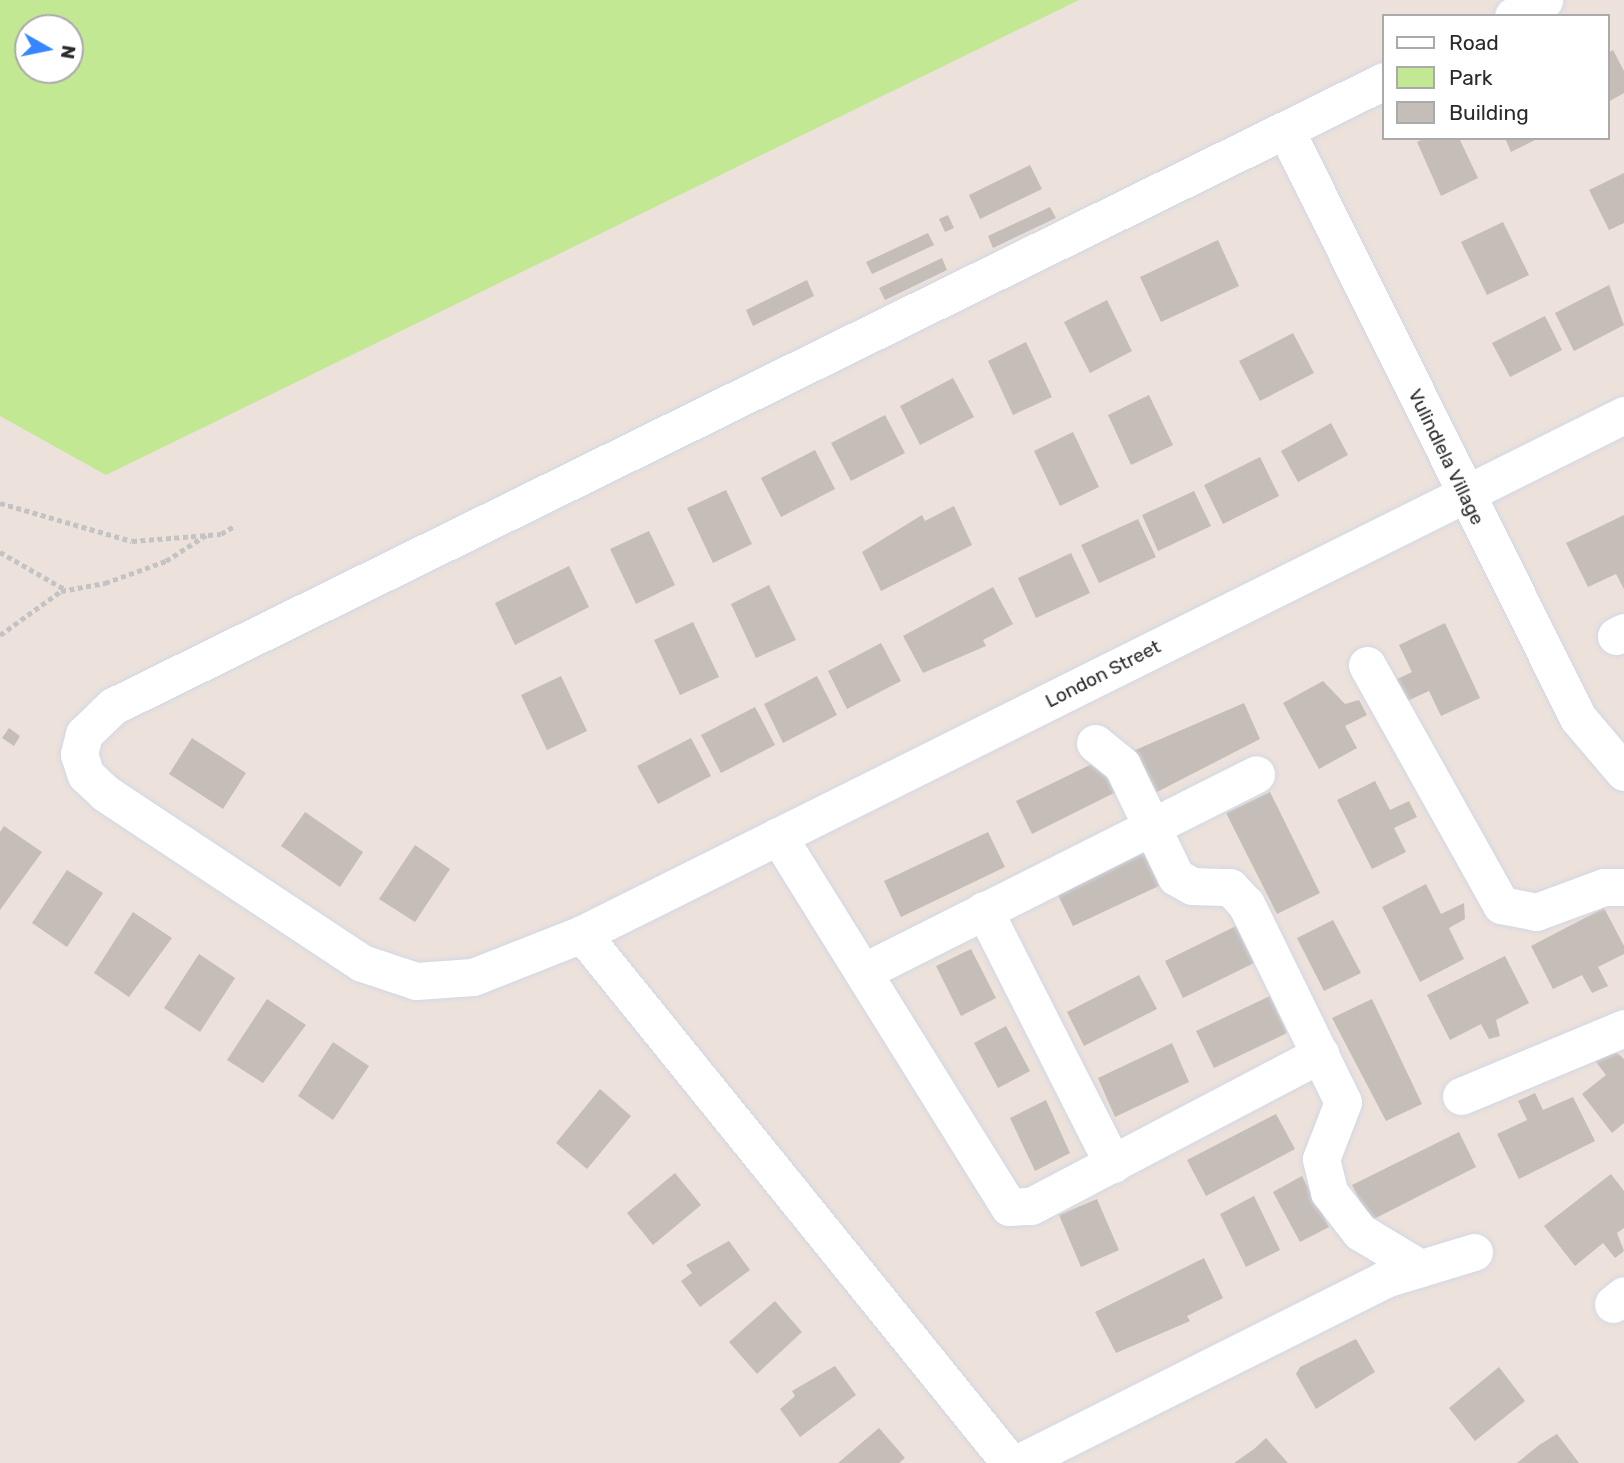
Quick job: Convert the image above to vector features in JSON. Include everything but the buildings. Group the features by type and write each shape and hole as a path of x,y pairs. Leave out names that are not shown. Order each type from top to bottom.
{"street":[{"path":"1517,14 1544,0"},
{"name":"London Street","path":"1382,82 113,706 84,734 79,754 86,775 105,793 362,963 416,981 473,977 582,934 1624,415"},
{"name":"Vulindlela Village","path":"1286,131 1464,494 1578,718 1624,772"},
{"path":"1367,665 1501,905 1536,912 1604,887 1624,887"},
{"path":"1095,743 1122,765 1150,827 1185,884 1239,892 1343,1102 1321,1160 1329,1192 1360,1232 1420,1268"},
{"path":"863,972 1256,774"},
{"path":"778,836 1009,1207 1031,1206 1321,1054"},
{"path":"985,910 1113,1164"},
{"path":"582,934 1010,1463"},
{"path":"1461,1096 1624,1028"},
{"path":"1018,1463 1385,1279 1474,1252"}],"path":[{"path":"0,503 132,541 206,534 236,525"},
{"path":"0,635 67,590 105,583 166,561 206,534"},
{"path":"0,552 67,590"}],"green space":[{"path":"0,0 1079,0 106,475 0,416"}]}
